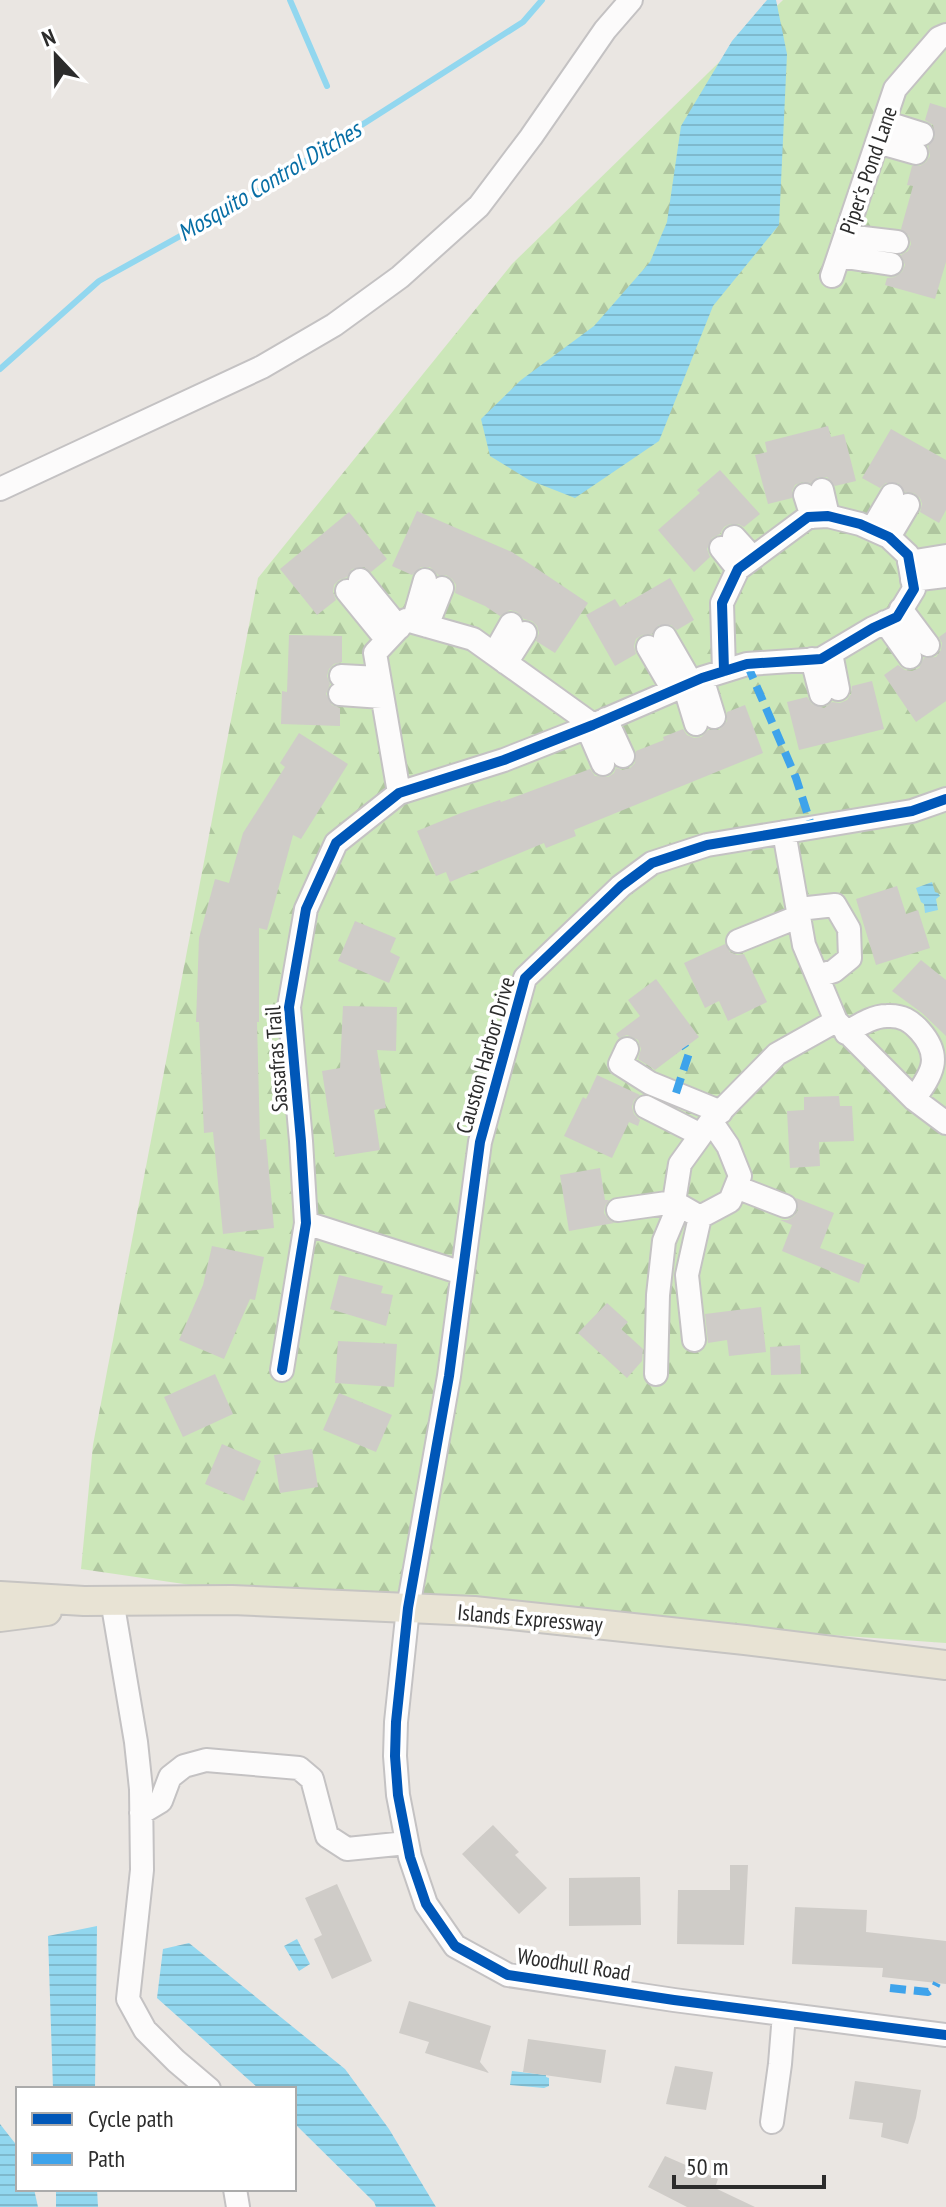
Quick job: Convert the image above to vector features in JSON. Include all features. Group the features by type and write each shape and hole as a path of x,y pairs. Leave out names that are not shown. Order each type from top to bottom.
{"main road":[{"name":"Islands Expressway","path":"0,1596 232,1600 474,1611 946,1665"},
{"name":"Islands Expressway","path":"0,1617 112,1600"}],"street":[{"path":"0,489 262,367 334,325 400,277 479,206 605,30 631,0"},
{"name":"Piper's Pond Lane","path":"894,253 839,256 895,89 939,38 946,35"},
{"path":"881,132 919,144"},
{"path":"814,492 820,516"},
{"path":"881,533 900,500"},
{"path":"724,671 722,603 745,564 808,517 820,516 860,524 881,533 908,555 914,589 893,616 919,651"},
{"path":"728,542 745,564"},
{"path":"911,571 946,556"},
{"path":"911,571 946,576"},
{"path":"399,793 375,653 406,629 434,584"},
{"path":"354,586 406,629 473,639 595,724 613,760"},
{"name":"Sassafras Trail","path":"282,1370 306,1223 289,1007 306,909 336,843 399,793 504,760 724,671 747,664 822,656 893,616"},
{"path":"500,659 518,629"},
{"path":"657,642 687,684 705,721"},
{"path":"822,656 830,692"},
{"path":"341,685 381,688"},
{"name":"Causton Harbor Drive","path":"408,1608 449,1376 480,1142 525,978 621,886 652,863 707,845 912,811 946,799"},
{"path":"784,832 804,945 841,1027 914,1099 946,1123"},
{"path":"738,941 799,912 835,905 849,929 850,958 834,971 818,976"},
{"path":"656,1374 646,1324 658,1295 664,1241 676,1204 680,1164 711,1123 777,1054 841,1027 887,1016 909,1019 929,1041 934,1054 928,1079 914,1099"},
{"path":"627,1049 620,1064 711,1123 728,1146 740,1176 730,1201 700,1217 687,1275 694,1340"},
{"path":"646,1107 711,1123"},
{"path":"736,1187 785,1206"},
{"path":"618,1210 676,1204 700,1217"},
{"path":"306,1223 462,1273"},
{"path":"112,1600 136,1742 141,1813 142,1870 128,1999 145,2030 207,2087"},
{"name":"Woodhull Road","path":"408,1608 396,1722 398,1795 407,1843 426,1904 455,1946 508,1975 946,2035"},
{"path":"141,1813 161,1801 170,1777 184,1766 206,1760 299,1768 312,1779 327,1836 347,1849 407,1843"},
{"path":"772,2122 784,2014"}],"green space":[{"path":"783,0 946,0 946,1643 266,1596 81,1569 93,1445 258,578 512,264"}],"water":[{"path":"767,0 776,0 787,54 779,225 713,306 659,441 575,498 529,480 490,456 481,419 521,380 594,326 650,262 667,222 681,126 732,41"},
{"path":"932,882 940,896 936,899 938,910 925,913 916,888"},
{"path":"97,1926 95,2087 53,2087 48,1936"},
{"path":"297,1939 310,1964 299,1971 284,1946"},
{"path":"189,1943 345,2069 389,2129 436,2207 376,2207 296,2125 296,2087 257,2087 157,1998 163,1949"},
{"path":"512,2071 546,2075 549,2086 510,2085"},
{"path":"0,2124 16,2144 16,2191 34,2191 38,2207 0,2207"},
{"path":"56,2191 97,2191 98,2207 56,2207"}],"building":[{"path":"930,103 946,108 946,262 935,299 885,285 887,278 902,272 905,265 901,255 908,251 911,244 909,236 901,229 913,186 907,185 912,166 926,162 930,156 928,146 935,137 933,125 925,120"},
{"path":"828,426 831,437 844,434 856,481 835,486 827,477 818,477 811,483 795,485 792,498 768,504 755,455 767,452 765,442"},
{"path":"891,429 946,460 946,510 939,523 920,512 920,498 914,493 905,492 898,483 886,483 880,488 862,478"},
{"path":"720,470 760,514 744,527 730,524 724,527 720,534 712,538 707,549 710,557 694,572 658,530 700,493 697,490"},
{"path":"417,511 512,552 588,603 555,653 536,641 539,633 537,626 517,612 510,610 500,616 455,593 456,585 452,579 438,575 430,567 421,567 412,575 392,566"},
{"path":"349,512 387,559 371,572 364,567 352,569 347,577 334,585 336,600 317,615 280,569"},
{"path":"670,578 694,620 677,630 671,625 659,625 652,634 636,639 636,654 615,666 586,615 615,599 620,607"},
{"path":"946,632 946,701 916,722 884,675 898,665 912,671 919,668 924,658 936,657 941,650 939,637"},
{"path":"289,635 342,636 342,662 329,669 327,676 330,684 326,694 332,705 340,708 340,726 281,724 282,691 287,692"},
{"path":"872,681 884,729 799,750 787,702 807,697 812,704 824,708 832,702 847,700 852,686"},
{"path":"745,705 763,753 574,830 576,836 546,848 544,843 450,882 446,872 436,876 417,831 590,769 595,776 608,777 616,768 630,768 635,763 636,751 664,740 663,737 683,729 694,738 701,737 708,730 719,730 727,721 727,712"},
{"path":"299,733 348,764 301,839 293,835 267,930 259,928 257,1022 260,1140 266,1139 274,1228 223,1234 213,1132 204,1133 199,1022 196,1022 199,938 215,879 229,883 243,833 285,767 280,763"},
{"path":"897,886 906,914 918,910 930,948 876,965 856,899"},
{"path":"355,921 396,938 390,952 400,957 389,983 338,961"},
{"path":"725,944 730,952 744,954 767,1002 728,1021 719,1001 705,1008 684,963"},
{"path":"921,960 946,980 946,1036 892,991"},
{"path":"656,979 699,1037 655,1070 638,1059 641,1049 638,1040 627,1035 619,1038 616,1034 640,1016 628,1000"},
{"path":"343,1006 397,1007 396,1051 377,1050 386,1108 374,1110 380,1150 335,1157 322,1071 340,1068"},
{"path":"597,1075 640,1095 632,1107 640,1120 638,1126 629,1122 612,1158 564,1136"},
{"path":"839,1096 840,1106 852,1106 854,1141 819,1142 820,1166 790,1168 787,1111 804,1110 804,1097"},
{"path":"600,1168 605,1200 609,1200 604,1213 614,1223 569,1231 560,1175"},
{"path":"796,1198 834,1213 820,1248 865,1265 859,1283 782,1251 792,1225 780,1220 794,1216 798,1210"},
{"path":"212,1246 264,1257 255,1300 250,1299 224,1359 179,1340 203,1285"},
{"path":"339,1275 383,1286 381,1293 393,1295 386,1326 330,1309"},
{"path":"607,1303 628,1322 621,1329 643,1349 642,1361 627,1378 578,1333"},
{"path":"761,1307 766,1352 729,1356 727,1340 708,1343 705,1314"},
{"path":"338,1341 397,1344 394,1387 335,1383"},
{"path":"800,1345 801,1374 771,1375 770,1347"},
{"path":"215,1374 233,1414 183,1437 164,1397"},
{"path":"339,1393 392,1415 376,1452 323,1430"},
{"path":"222,1444 261,1461 244,1501 205,1484"},
{"path":"312,1449 318,1487 280,1493 274,1455"},
{"path":"493,1825 519,1852 515,1855 547,1888 519,1914 462,1854"},
{"path":"730,1865 748,1865 744,1945 677,1944 678,1890 730,1890"},
{"path":"640,1877 641,1925 569,1926 569,1878"},
{"path":"337,1884 372,1961 332,1979 314,1939 322,1935 305,1898"},
{"path":"795,1907 867,1910 866,1932 946,1941 946,1984 882,1977 883,1968 792,1964"},
{"path":"409,2001 491,2026 480,2062 489,2073 425,2053 429,2042 399,2033"},
{"path":"528,2039 606,2050 601,2083 523,2072"},
{"path":"675,2066 713,2072 706,2110 666,2104"},
{"path":"855,2081 921,2090 908,2144 881,2137 883,2123 849,2119"},
{"path":"665,2156 718,2179 715,2188 755,2207 687,2207 648,2187"}],"waterway":[{"name":"Mosquito Control Ditches","path":"290,0 327,86"},
{"name":"Mosquito Control Ditches","path":"0,369 99,281 238,204 523,22 542,0"}],"marked path":[{"path":"747,664 796,778 812,828"},
{"path":"676,1093 689,1053 685,1047"},
{"path":"890,1988 928,1992 937,1983"}],"cycle path":[{"path":"282,1370 306,1223 289,1007 306,909 336,843 399,793 504,760 702,678 747,664 821,659 897,617 914,589 908,555 889,537 860,524 828,516 808,517 738,569 722,603 724,671"},
{"path":"946,799 912,811 707,845 652,863 621,886 525,978 480,1142 449,1376 408,1608 395,1756 398,1795 410,1857 426,1904 455,1946 508,1975 946,2035"}]}
